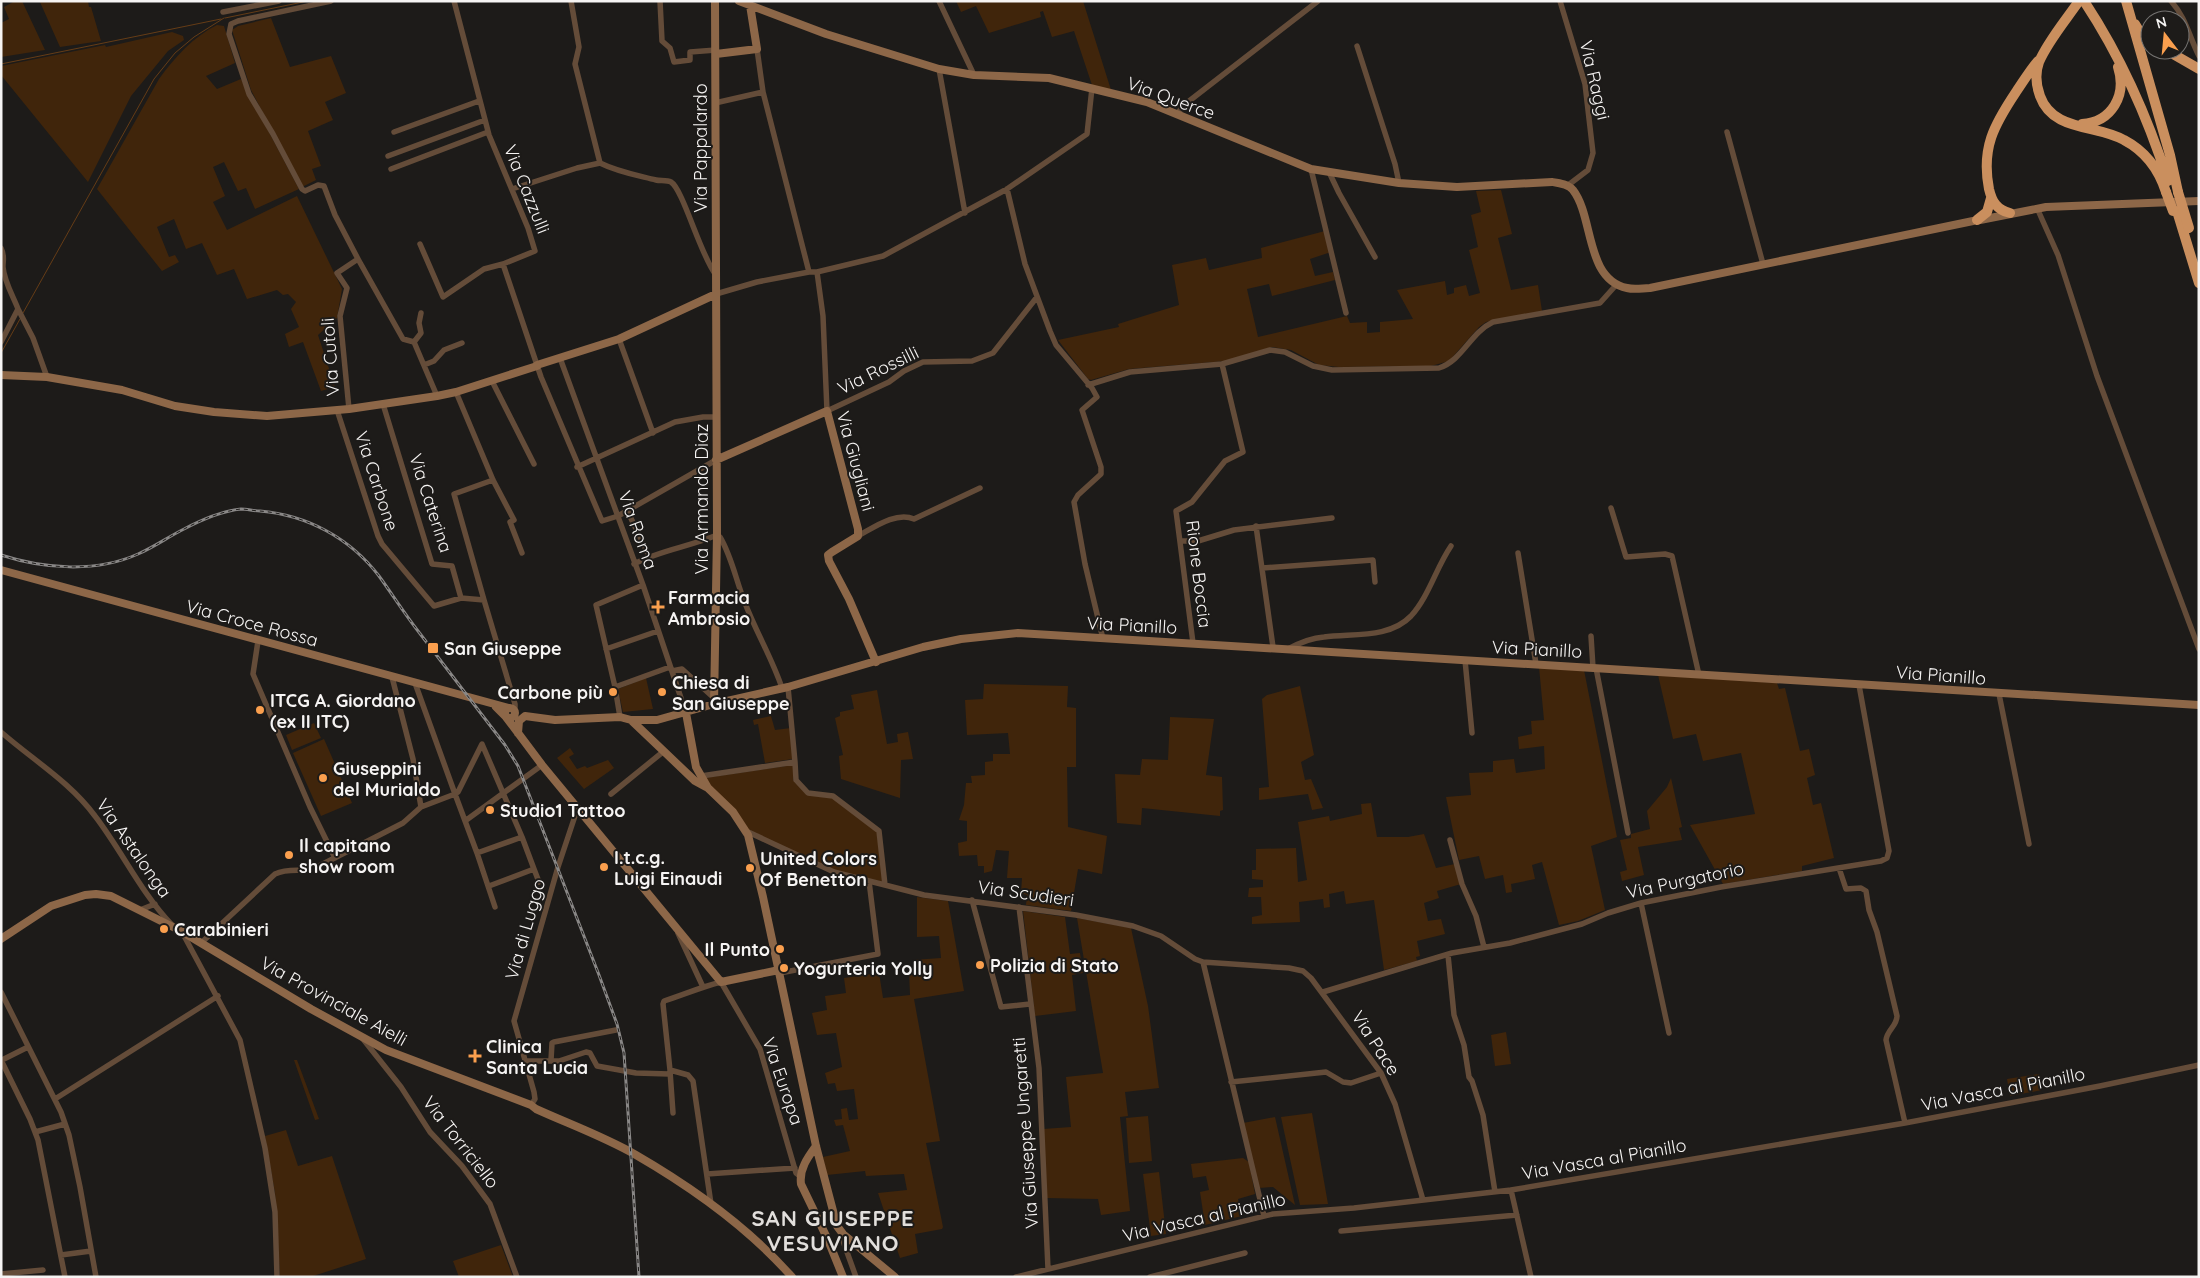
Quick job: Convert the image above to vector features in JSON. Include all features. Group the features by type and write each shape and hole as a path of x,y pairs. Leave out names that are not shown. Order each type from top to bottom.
{"highway":[{"path":"1975,221 1987,212 1991,198 1987,168 1988,150 1993,130 2003,111 2042,56 2085,2"},
{"path":"2071,124 2091,123 2105,117 2116,105 2121,93 2121,79 2117,65 2085,2"},
{"path":"2085,2 2130,82 2172,192 2189,228 2199,260"},
{"path":"2127,6 2170,155 2175,211 2199,282"},
{"path":"2127,6 2136,27 2140,31"},
{"path":"2042,56 2036,75 2040,99 2056,117 2071,124 2103,131 2131,144 2154,167 2172,192"},
{"path":"2184,60 2197,67"},
{"path":"1991,198 1998,208 2010,213"}],"street":[{"path":"224,12 279,1"},
{"path":"331,1 238,20 231,24 229,34 249,94 302,189 305,191 318,184 324,186 335,215 402,339 414,342"},
{"name":"Via Cazzulli","path":"454,1 488,132 536,251 503,264"},
{"path":"571,1 579,48 575,64 600,163"},
{"path":"660,1 662,41 670,48 674,62 690,60 690,52 757,49"},
{"name":"Via Pappalardo","path":"715,1 716,294"},
{"name":"Via Querce","path":"739,1 826,34 939,69 974,75 1049,78 1147,102 1311,169 1399,183 1457,188 1552,182 1567,186"},
{"path":"939,1 974,75"},
{"path":"1177,114 1184,105 1318,1"},
{"name":"Via Raggi","path":"1560,1 1585,84 1593,153 1588,170 1567,186"},
{"path":"2171,1 2184,17 2189,36 2199,56"},
{"path":"750,5 763,92 809,272"},
{"path":"1357,46 1396,164 1399,183"},
{"path":"939,69 965,214"},
{"path":"1,375 47,377 110,388 175,406 214,412 267,416 349,409 456,392 619,339 716,294 757,282 817,272 883,256 965,214 1007,189 1087,134 1092,88"},
{"path":"715,103 763,92"},
{"path":"394,132 480,101"},
{"path":"388,156 485,120"},
{"path":"390,169 488,132"},
{"path":"1726,132 1763,264"},
{"path":"512,189 577,168 600,163 616,171 670,181 678,188 700,245 716,275"},
{"path":"1311,169 1346,313"},
{"path":"1329,172 1375,257"},
{"path":"1567,186 1578,200 1599,265 1610,281 1635,289 1650,288 2037,208 2199,201"},
{"path":"1007,189 1025,264 1056,345 1097,398 1083,406 1082,410 1101,467 1101,474 1078,495 1074,502 1085,564 1103,638"},
{"path":"2037,208 2058,255 2097,376 2199,649"},
{"path":"420,244 443,297 484,269 503,264 537,366 577,467 600,519 604,522 618,516 716,460"},
{"path":"1,248 4,254 3,267 6,276 47,377"},
{"name":"Via Cutoli","path":"349,409 340,316 347,288 337,273 358,259"},
{"name":"Via Giugliani","path":"817,272 823,316 827,411 858,529 858,536 828,555 829,562 849,599 876,662"},
{"path":"1088,385 1130,372 1222,364 1270,350 1285,352 1313,366 1332,370 1439,368 1455,359 1475,335 1489,324 1600,303 1605,300 1617,284"},
{"name":"Via Armando Diaz","path":"714,701 716,294"},
{"name":"Via Rossilli","path":"716,460 889,382 904,371 923,362 972,361 993,353 1037,297"},
{"path":"1,342 20,313"},
{"path":"414,342 421,333 419,323 421,313"},
{"path":"619,339 653,433"},
{"path":"414,342 437,396"},
{"path":"424,365 434,361 444,350 462,343"},
{"name":"Via Roma","path":"560,358 643,585 686,713"},
{"name":"Rione Boccia","path":"1193,643 1176,511 1192,502 1225,461 1243,452 1222,364"},
{"path":"492,381 534,464"},
{"path":"456,392 494,480 514,520 510,522 522,553"},
{"name":"Via Caterina","path":"384,404 432,564 452,566 461,598"},
{"name":"Via Carbone","path":"337,410 382,544 434,606 461,598"},
{"path":"577,467 685,419 716,417"},
{"path":"494,480 454,494 513,708 505,712 506,717"},
{"path":"858,536 876,526 904,516 914,519 980,488"},
{"path":"1610,508 1626,557 1665,554 1672,556 1699,675"},
{"path":"627,510 649,556"},
{"path":"1181,540 1198,541 1234,530 1256,526 1332,518"},
{"path":"1256,526 1273,647"},
{"path":"634,564 649,556 716,535 724,544 744,602 785,687 796,780 808,793 833,796 879,831 885,885"},
{"path":"1288,649 1313,639 1366,635 1408,619 1417,608 1451,546"},
{"path":"1518,552 1536,664"},
{"path":"1263,568 1373,560 1375,582"},
{"name":"Via Croce Rossa","path":"1,570 494,706 513,708 542,718"},
{"path":"620,717 596,605 643,585"},
{"path":"461,598 484,600"},
{"path":"606,649 658,631"},
{"name":"Via Pianillo","path":"630,720 657,720 686,713 714,701 785,687 923,647 988,636 1035,634 1273,647 1999,694 2199,705"},
{"path":"1591,636 1595,668 1628,833"},
{"path":"258,640 253,674 310,807 335,858"},
{"path":"1465,660 1472,732"},
{"path":"615,687 671,669 682,669 714,701"},
{"path":"392,677 413,760 421,807"},
{"path":"414,683 495,907"},
{"name":"Via Purgatorio","path":"1323,992 1448,955 1510,943 1582,924 1608,913 1641,903 1721,887 1882,861 1887,858 1889,851 1859,685"},
{"path":"1999,694 2029,844"},
{"name":"Via Croce Rossa","path":"494,706 506,717"},
{"path":"686,713 696,767 708,788"},
{"name":"Via Europa","path":"506,717 542,765 720,982 760,1049 795,1168 800,1176"},
{"path":"518,734 518,721 522,717 556,720 620,717 630,720 695,781 708,788 733,812 747,833 779,971 816,1146 837,1226 843,1234 895,1277"},
{"name":"Via Astalonga","path":"1,732 66,785 95,815 155,904 173,927 223,955"},
{"path":"201,943 275,874 288,869 311,870 403,823 421,807 458,792 482,744 504,793 539,882"},
{"path":"611,794 664,751"},
{"path":"701,776 795,762"},
{"path":"465,821 542,765"},
{"name":"Via di Luggo","path":"531,1105 535,1099 534,1092 514,1021 558,867 578,807"},
{"name":"Via Scudieri","path":"747,833 834,872 924,895 972,900 1133,926 1161,936 1195,960 1203,962 1289,968 1303,971"},
{"path":"477,853 522,837"},
{"path":"1450,840 1462,884 1476,916 1484,947"},
{"path":"1839,868 1846,889 1861,888 1866,891 1869,910 1877,932 1897,1016 1896,1023 1887,1035 1886,1040 1905,1123"},
{"path":"489,886 534,869"},
{"path":"673,1113 664,1000 689,994 720,982 878,954 869,881"},
{"path":"1,939 51,906 85,895 96,894 111,896 173,927"},
{"path":"972,900 1001,1007 1030,1004"},
{"path":"1641,903 1670,1033"},
{"path":"140,910 155,904"},
{"name":"Via Giuseppe Ungaretti","path":"1019,907 1039,1068 1048,1269"},
{"path":"675,926 703,987"},
{"path":"181,931 218,996 240,1040 265,1148 275,1212 277,1277"},
{"name":"Via Provinciale Aielli","path":"223,955 280,991 386,1050 531,1105 637,1156 724,1212 768,1250 792,1277"},
{"path":"1448,955 1454,1015 1464,1045 1469,1077 1472,1080 1483,1115 1495,1192"},
{"path":"1203,962 1264,1216"},
{"name":"Via Pace","path":"1303,971 1323,992 1382,1073 1395,1104 1423,1200"},
{"path":"1,992 55,1099 65,1124 80,1187 96,1277"},
{"path":"55,1099 218,996"},
{"path":"551,1060 552,1043 554,1042 616,1030"},
{"name":"Via Torriciello","path":"362,1037 401,1087 430,1132 462,1166 490,1204 517,1277"},
{"path":"28,1047 1,1060 35,1132 65,1277"},
{"path":"525,1061 559,1061 586,1052 590,1053 597,1066 636,1073 670,1072 688,1075 693,1081 711,1204"},
{"name":"Via Vasca al Pianillo","path":"1016,1277 1264,1216 1511,1190 1905,1123 2199,1065"},
{"path":"1232,1082 1326,1072 1343,1082 1351,1082 1382,1073"},
{"path":"35,1132 65,1124"},
{"path":"816,1146 807,1158 800,1176 807,1199 844,1277"},
{"path":"707,1174 795,1168"},
{"path":"1511,1190 1531,1277"},
{"path":"1341,1231 1517,1215"},
{"path":"843,1234 843,1241 856,1277"},
{"path":"61,1255 91,1251"},
{"path":"1150,1277 1245,1253"},
{"path":"1,1274 43,1270"}],"shaded area":[{"path":"15,1 22,1 45,50 1,57 1,23 9,19 4,7"},
{"path":"88,1 101,41 60,47 40,2"},
{"path":"956,1 1083,1 1111,90 1092,85 1074,31 1052,37 1043,11 1040,12 1041,17 989,33 976,6 961,12"},
{"path":"271,18 290,67 331,56 346,93 325,102 333,120 308,131 321,166 312,169 316,180 302,187 251,90 232,30 238,26"},
{"path":"217,25 224,26 235,63 206,76 217,89 241,79 299,189 255,209 246,188 238,191 224,162 213,167 225,196 213,202 227,230 297,196 342,289 337,318 318,335 335,387 321,391 303,342 289,347 285,334 299,327 291,309 296,302 288,294 283,295 277,290 247,299 234,269 217,275 202,243 186,249 174,219 157,227 169,257 175,255 179,262 162,271 97,189 159,79 185,48 200,35"},
{"path":"172,32 183,36 184,40 168,51 131,96 88,182 1,75 1,66 105,45 106,47"},
{"path":"1501,190 1512,234 1498,238 1511,290 1538,285 1542,311 1486,322 1479,327 1449,361 1431,366 1339,367 1319,365 1291,350 1272,347 1226,361 1129,369 1091,380 1088,379 1058,340 1119,327 1118,324 1179,305 1172,265 1206,258 1209,270 1262,258 1261,248 1325,231 1331,252 1310,259 1315,276 1333,272 1335,280 1272,296 1269,284 1247,289 1258,337 1347,316 1350,323 1367,322 1367,333 1380,332 1380,322 1413,319 1397,290 1445,281 1447,295 1454,293 1454,288 1466,285 1469,296 1480,293 1469,250 1478,247 1471,215 1481,212 1476,191"},
{"path":"1539,667 1584,670 1617,837 1591,846 1605,910 1578,921 1559,925 1542,862 1532,865 1535,879 1511,884 1512,892 1506,893 1503,875 1485,879 1479,856 1459,860 1446,797 1471,795 1469,773 1493,772 1493,761 1514,759 1516,773 1545,769 1544,746 1519,749 1518,737 1532,734 1531,721 1544,720"},
{"path":"1658,675 1777,683 1779,689 1785,688 1800,751 1809,749 1815,775 1807,778 1813,805 1821,803 1834,858 1802,866 1802,871 1723,884 1690,825 1755,814 1741,753 1703,761 1696,734 1673,739"},
{"path":"646,678 653,709 623,712 618,689"},
{"path":"984,684 1068,686 1067,707 1076,708 1076,767 1067,767 1068,827 1107,836 1102,874 1078,869 1071,911 1026,905 1027,895 1021,893 1022,878 1007,878 1009,851 996,850 992,871 984,873 984,866 978,866 977,855 959,856 958,843 967,841 967,821 959,820 964,805 966,783 972,783 971,776 985,775 985,762 993,761 993,754 1010,754 1008,733 967,735 965,700 983,699"},
{"path":"1300,686 1314,755 1301,762 1305,780 1311,779 1323,808 1312,810 1308,794 1259,800 1259,788 1269,787 1262,699 1267,695"},
{"path":"877,690 887,744 898,742 897,734 908,732 913,759 901,760 900,798 841,779 839,756 843,755 835,718 840,716 840,712 854,709 851,695"},
{"path":"771,716 775,730 791,728 793,759 765,763 758,724 754,725 753,720"},
{"path":"1170,717 1214,719 1206,775 1222,777 1223,810 1220,811 1220,816 1142,808 1141,825 1117,823 1115,774 1140,775 1142,759 1168,760"},
{"path":"314,723 321,738 292,750 286,735"},
{"name":"Giuseppini del Murialdo","path":"324,739 352,803 321,816 293,753"},
{"path":"570,748 574,754 569,757 577,769 585,766 587,768 608,760 614,768 584,789 557,758"},
{"path":"793,765 793,780 807,795 833,798 877,832 883,882 834,870 747,830 710,788 704,778"},
{"path":"1671,778 1682,827 1679,828 1682,840 1638,847 1644,875 1622,881 1620,872 1627,870 1620,840 1631,838 1631,834 1650,829 1647,811 1667,787"},
{"path":"1371,803 1377,837 1408,837 1424,834 1436,868 1455,864 1461,884 1437,891 1439,898 1424,903 1428,921 1441,919 1445,934 1417,941 1420,956 1416,957 1417,961 1384,970 1374,900 1346,904 1344,891 1329,894 1330,907 1324,908 1323,899 1299,902 1300,922 1252,924 1252,917 1262,915 1261,897 1248,897 1249,888 1263,887 1263,880 1252,879 1252,870 1256,870 1256,849 1296,848 1298,882 1307,880 1298,822 1329,816 1330,821 1362,814 1361,804"},
{"path":"917,897 948,901 964,991 914,999 940,1141 926,1143 943,1227 942,1229 915,1234 918,1253 900,1258 878,1193 907,1190 904,1174 866,1176 865,1171 827,1175 823,1157 850,1151 843,1125 836,1126 834,1120 842,1119 841,1109 847,1108 849,1120 858,1119 854,1089 837,1091 835,1083 828,1084 825,1073 842,1067 836,1033 817,1035 812,1013 827,1010 825,996 846,993 844,978 879,973 883,998 910,995 909,969 914,969 913,960 941,958 939,936 917,937"},
{"path":"1023,911 1065,917 1070,954 1080,953 1083,973 1072,975 1076,1011 1035,1016"},
{"path":"1077,918 1131,928 1148,1006 1159,1088 1125,1092 1128,1116 1120,1117 1130,1211 1101,1215 1098,1199 1046,1198 1043,1129 1071,1127 1066,1077 1103,1073"},
{"path":"1506,1032 1511,1064 1495,1066 1491,1035"},
{"path":"294,1060 297,1060 319,1119 315,1120"},
{"path":"2039,1074 2042,1090 2010,1096 2007,1079"},
{"path":"1312,1113 1328,1204 1300,1205 1281,1117"},
{"path":"1148,1116 1152,1161 1129,1163 1126,1118"},
{"path":"1275,1117 1295,1205 1273,1187 1259,1188 1243,1123"},
{"path":"286,1130 298,1166 332,1156 366,1259 310,1277 280,1277 275,1193 265,1136"},
{"path":"1243,1158 1249,1162 1255,1194 1238,1199 1242,1216 1205,1225 1200,1192 1209,1190 1206,1176 1193,1178 1191,1164"},
{"path":"1159,1172 1166,1234 1151,1236 1143,1174"},
{"path":"501,1245 513,1277 459,1277 453,1261"}],"waterway":[{"path":"225,18 308,1"},
{"path":"23,313 154,79 175,53 194,37 224,18"},
{"path":"1,64 221,19"},
{"path":"1,353 20,319"}],"railway":[{"path":"1,555 52,566 70,567 105,564 138,554 204,519 241,509 277,513 311,523 341,540 367,562 505,745 518,766 599,975 617,1024 624,1053 639,1277"}],"place":[{"name":"Farmacia Ambrosio","path":"658,607"},
{"name":"San Giuseppe","path":"433,648"},
{"name":"Carbone più","path":"613,692"},
{"name":"Chiesa di San Giuseppe","path":"662,692"},
{"name":"ITCG A. Giordano (ex II ITC)","path":"260,710"},
{"name":"Giuseppini del Murialdo","path":"323,778"},
{"name":"Studio1 Tattoo","path":"490,810"},
{"name":"Il capitano show room","path":"289,855"},
{"name":"I.t.c.g. Luigi Einaudi","path":"604,867"},
{"name":"United Colors Of Benetton","path":"750,868"},
{"name":"Carabinieri","path":"164,929"},
{"name":"Il Punto","path":"780,949"},
{"name":"Polizia di Stato","path":"980,965"},
{"name":"Yogurteria Yolly","path":"784,968"},
{"name":"Clinica Santa Lucia","path":"475,1056"}],"district":[{"name":"SAN GIUSEPPE VESUVIANO","path":"833,1230"}]}
